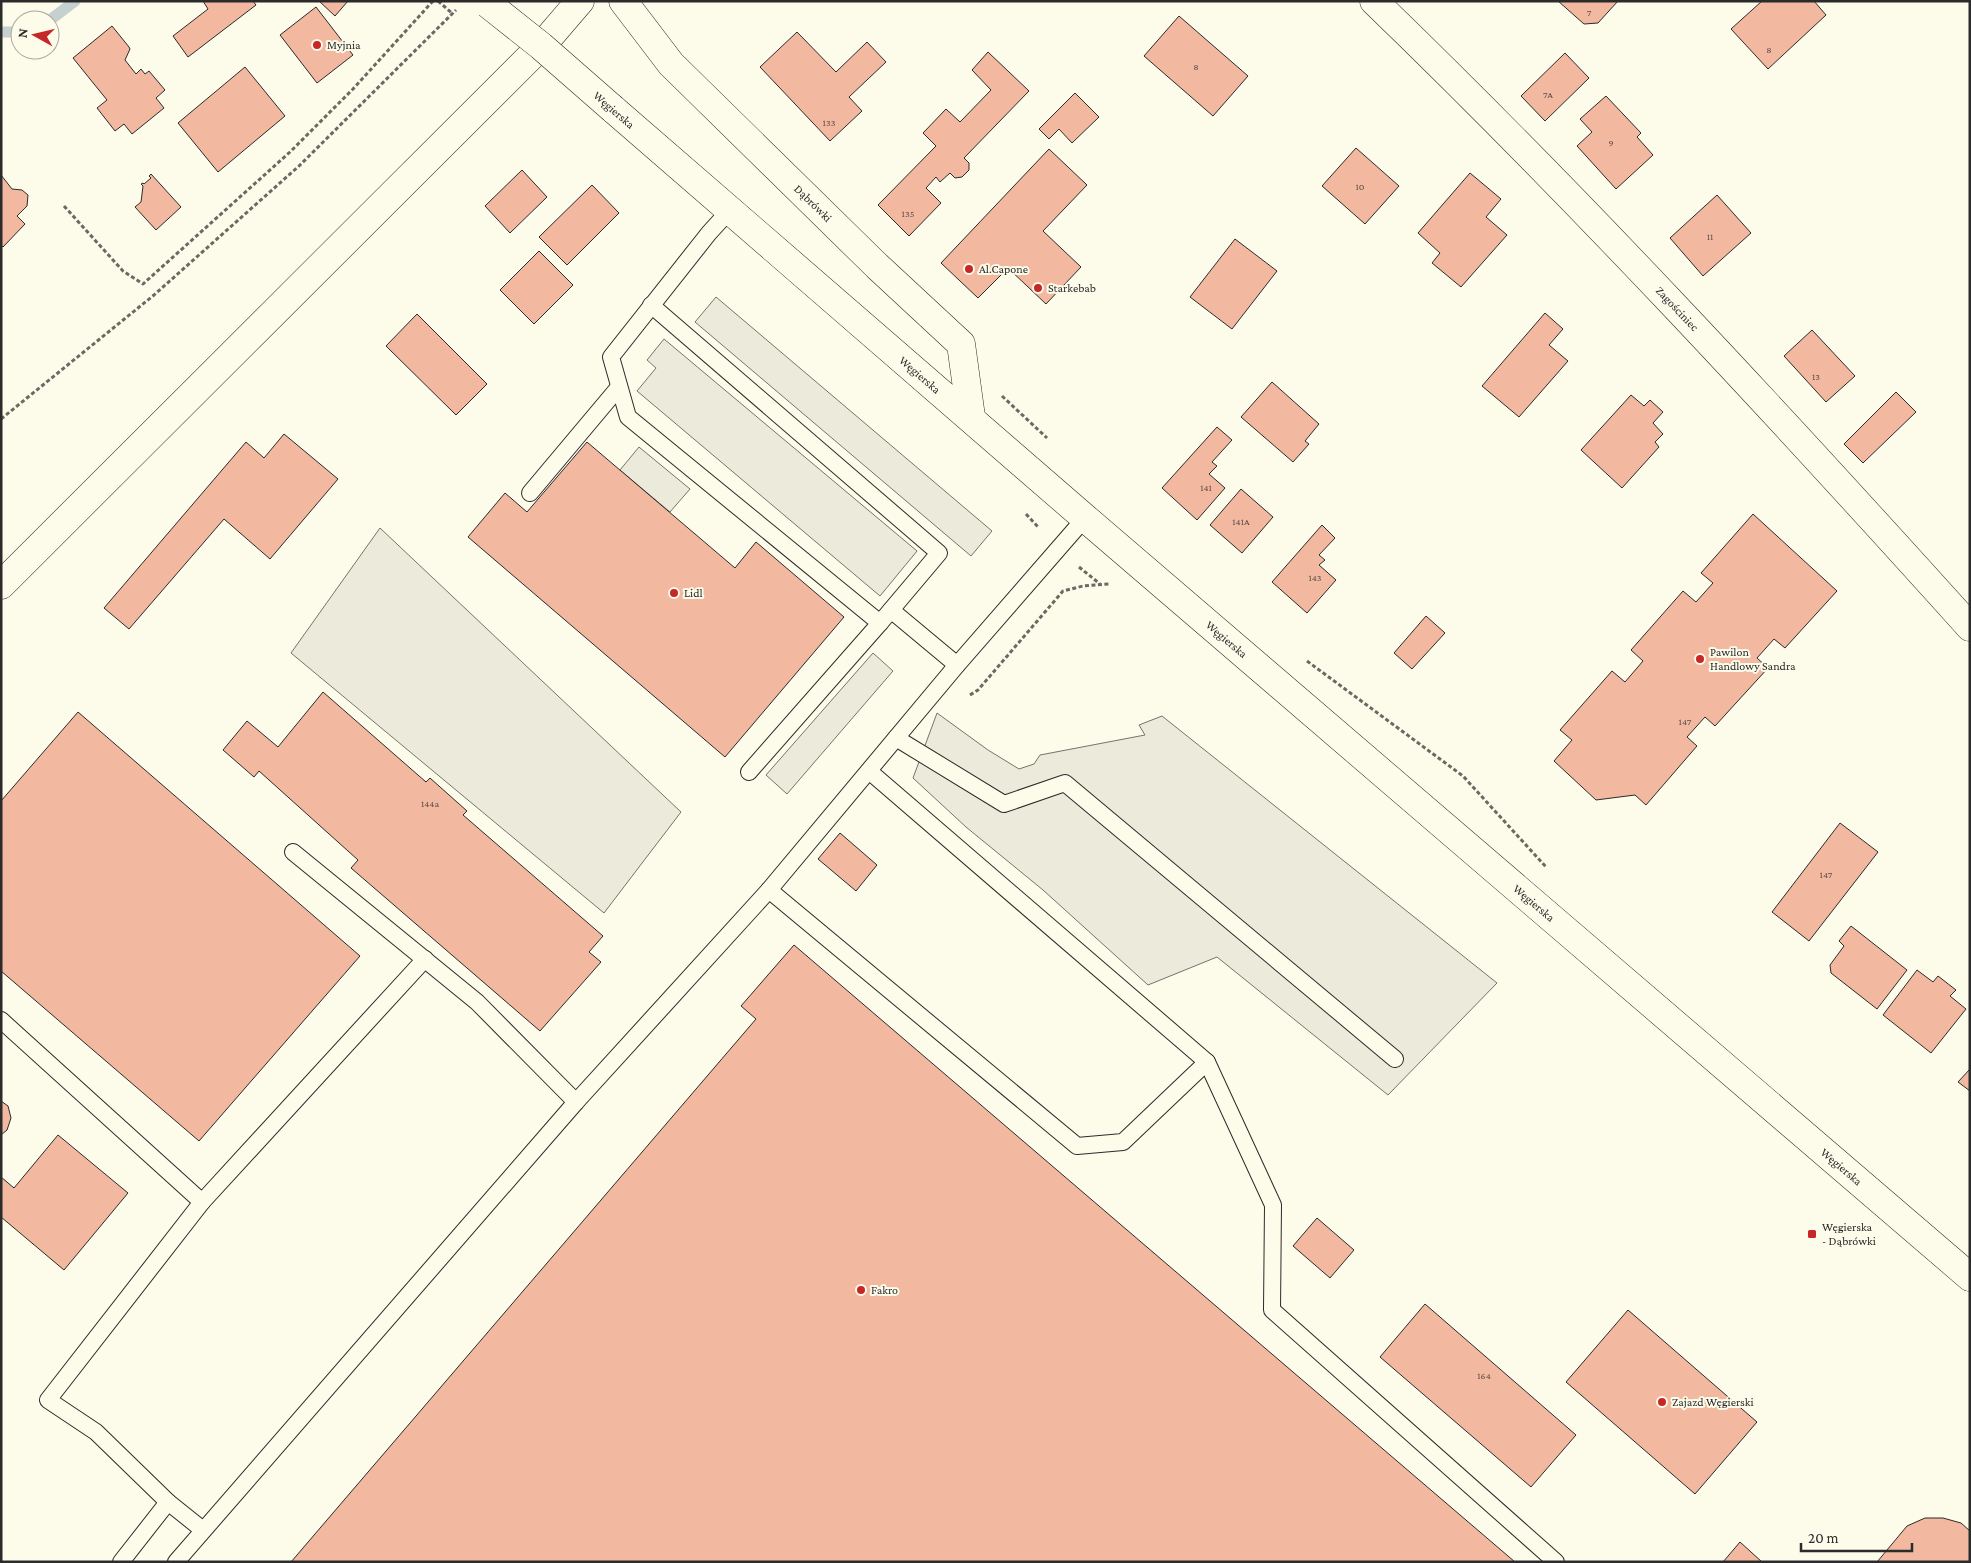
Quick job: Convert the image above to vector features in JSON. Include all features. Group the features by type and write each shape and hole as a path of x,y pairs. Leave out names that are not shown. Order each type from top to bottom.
{"street":[{"path":"1,585 544,43 580,1"},
{"name":"Dąbrówki","path":"623,1 671,64 870,260 961,344 971,417"},
{"name":"Zagościniec","path":"1374,1 1477,101 1736,370 1970,627"},
{"name":"Węgierska","path":"487,3 541,46 971,417 1085,518 1970,1277"}],"lane":[{"path":"730,210 709,233 611,357 628,417 880,623"},
{"path":"651,305 939,553 749,772"},
{"path":"530,493 619,386"},
{"path":"176,1562 576,1102 769,890 958,664 1085,518"},
{"path":"891,610 958,664"},
{"path":"896,738 1004,804 1065,783 1395,1059"},
{"path":"869,771 1207,1062 1273,1205 1272,1310 1556,1562"},
{"path":"294,852 478,1002 576,1102"},
{"path":"769,890 1077,1146 1123,1142 1207,1062"},
{"path":"203,1530 168,1502 96,1432 48,1400 202,1202 425,959"},
{"path":"1,1020 202,1202"},
{"path":"121,1562 168,1502"}],"path":[{"path":"64,206 122,271 143,284 290,152 353,90 433,1"},
{"path":"438,1 458,19"},
{"path":"1,418 154,295 299,166 459,8"},
{"path":"926,702 938,713 978,690 1063,591 1083,586 1118,583"}],"shaded area":[{"path":"716,297 992,531 971,556 695,322"},
{"path":"664,339 917,551 880,596 637,391 656,368 647,360"},
{"path":"639,447 690,489 670,512 620,470"},
{"path":"380,528 681,812 604,913 291,653"},
{"path":"873,653 893,671 787,794 766,775"},
{"path":"937,713 988,750 1019,769 1034,764 1040,755 1145,735 1139,725 1162,716 1497,983 1388,1095 1217,957 1148,985 1043,890 966,827 913,778"}],"building":[{"path":"203,1 253,1 256,5 188,57 173,36 208,9"},
{"path":"319,1 348,1 335,16"},
{"path":"1558,1 1618,1 1598,23 1584,24"},
{"path":"1762,1 1814,1 1826,15 1768,69 1731,29"},
{"name":"Myjnia","path":"316,7 353,55 317,83 280,35"},
{"path":"1179,16 1248,76 1213,116 1144,56"},
{"path":"112,26 130,49 125,60 136,74 141,69 145,74 149,71 165,90 156,98 164,108 132,134 124,124 115,131 97,108 107,100 73,58"},
{"path":"797,32 836,72 867,42 886,62 849,97 862,111 830,141 760,67"},
{"path":"988,52 1029,91 964,158 969,163 969,170 962,177 955,178 950,173 940,182 936,177 926,188 941,203 909,236 878,205 936,146 923,133 946,109 960,122 991,90 972,70"},
{"path":"1565,53 1589,78 1545,121 1521,96"},
{"path":"245,67 285,116 218,172 178,123"},
{"path":"1075,93 1099,117 1072,143 1059,129 1049,139 1039,129"},
{"path":"1606,96 1641,133 1637,137 1653,155 1616,189 1577,146 1592,132 1580,119"},
{"path":"1356,148 1399,186 1365,224 1322,186"},
{"path":"1049,149 1087,185 1043,231 1081,267 1046,304 1008,268 978,298 941,263"},
{"path":"522,170 547,197 510,233 485,206"},
{"path":"1470,173 1501,199 1486,217 1507,235 1461,287 1432,263 1440,253 1418,233"},
{"path":"151,174 181,207 156,230 135,207 141,202 143,186 141,184 144,184 151,178 149,176"},
{"path":"1,175 12,189 22,190 28,195 27,206 17,216 25,224 3,247 1,245"},
{"path":"592,185 619,213 567,265 539,237"},
{"path":"1717,195 1751,233 1703,276 1670,238"},
{"path":"1235,239 1277,271 1232,329 1190,297"},
{"path":"539,251 573,285 534,324 500,290"},
{"path":"1545,313 1563,329 1549,345 1568,361 1519,417 1482,386"},
{"path":"417,314 487,384 456,415 386,346"},
{"path":"1812,330 1855,376 1826,402 1784,356"},
{"path":"1272,382 1319,424 1305,441 1309,444 1293,462 1241,417"},
{"path":"1896,392 1916,412 1863,463 1844,444"},
{"path":"1631,395 1644,406 1650,400 1663,412 1653,423 1663,434 1655,442 1659,447 1622,488 1581,450"},
{"path":"1217,427 1232,440 1212,462 1217,466 1209,474 1225,488 1197,520 1162,488"},
{"path":"284,434 338,479 270,559 224,519 129,629 104,608 246,442 264,458"},
{"name":"Lidl","path":"587,442 735,568 756,542 844,617 725,757 468,537 505,493 527,512"},
{"path":"1241,489 1273,517 1242,553 1210,525"},
{"name":"Pawilon Handlowy Sandra","path":"1753,514 1837,591 1785,648 1774,639 1757,658 1768,668 1715,726 1705,717 1687,737 1697,746 1646,805 1635,795 1596,800 1554,761 1572,740 1560,730 1612,671 1625,682 1643,661 1631,650 1683,591 1696,602 1713,583 1701,573"},
{"path":"1322,525 1335,538 1319,555 1325,560 1319,565 1336,580 1307,613 1272,582"},
{"path":"1426,616 1445,633 1412,669 1394,653"},
{"path":"323,692 426,782 430,778 467,811 463,815 603,936 589,952 601,962 540,1031 351,868 358,860 259,771 254,777 223,750 247,721 278,747"},
{"path":"78,712 360,956 199,1141 1,971 1,801"},
{"path":"1840,823 1878,852 1809,941 1772,912"},
{"path":"840,833 877,865 856,891 818,859"},
{"path":"1851,926 1907,970 1877,1009 1831,973 1830,965 1844,946 1839,941"},
{"name":"Fakro","path":"794,945 1515,1562 291,1562 756,1019 741,1006"},
{"path":"1917,970 1933,982 1938,976 1956,990 1950,996 1966,1009 1931,1053 1883,1015"},
{"path":"1970,1069 1970,1091 1958,1082"},
{"path":"1,1101 8,1106 11,1118 7,1130 1,1135"},
{"path":"58,1135 128,1193 64,1270 1,1217 1,1177 14,1188"},
{"path":"1317,1218 1354,1250 1330,1278 1293,1246"},
{"path":"1425,1304 1576,1435 1531,1487 1380,1357"},
{"name":"Zajazd Węgierski","path":"1628,1310 1757,1422 1695,1494 1566,1382"},
{"path":"1925,1518 1943,1518 1961,1523 1970,1531 1970,1562 1877,1562 1907,1526"},
{"path":"1740,1542 1762,1562 1723,1562"}],"waterway":[{"path":"60,12 75,1"},
{"path":"1,32 10,32"}],"place":[{"name":"Myjnia","path":"317,45"},
{"name":"Al.Capone","path":"969,269"},
{"name":"Starkebab","path":"1038,288"},
{"name":"Lidl","path":"674,593"},
{"name":"Pawilon Handlowy Sandra","path":"1700,659"},
{"name":"Węgierska - Dąbrówki","path":"1812,1234"},
{"name":"Fakro","path":"861,1290"},
{"name":"Zajazd Węgierski","path":"1662,1402"}]}
